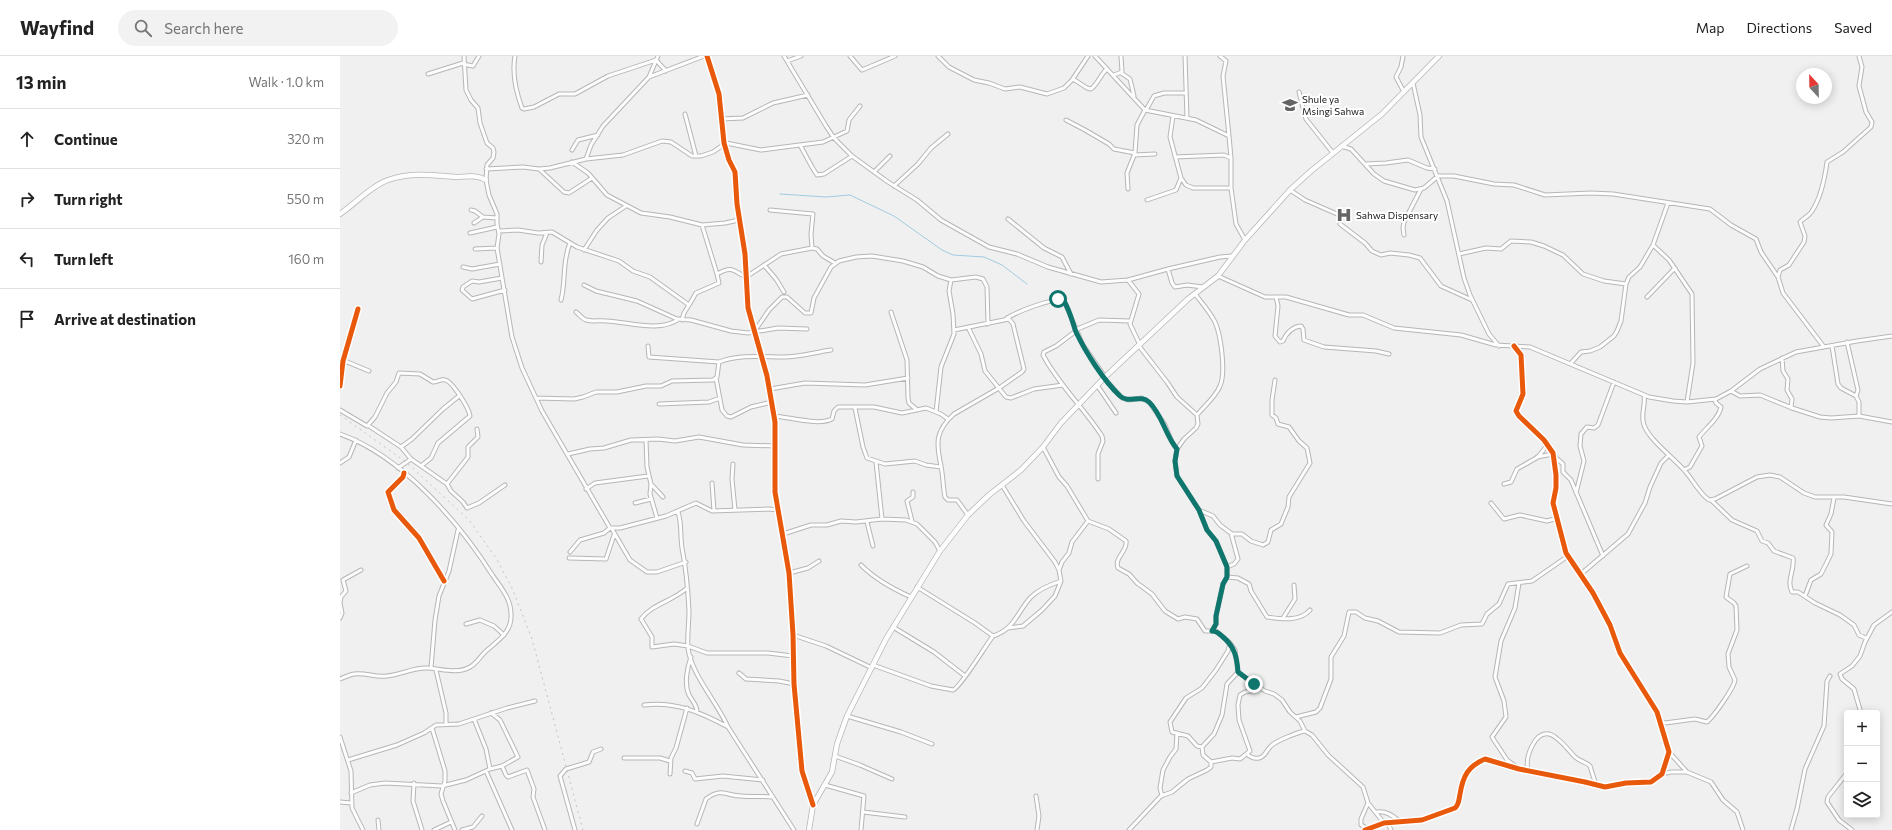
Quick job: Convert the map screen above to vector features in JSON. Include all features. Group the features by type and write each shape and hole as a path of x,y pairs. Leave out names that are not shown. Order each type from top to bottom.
{"main road":[{"path":"707,56 719,94 724,143 729,160 735,172 739,220 745,254 748,308 770,389 774,416 776,446 774,475 789,573 794,635 794,684 802,771 813,805"},
{"path":"809,830 813,805 832,772 838,739 847,716 893,627 911,597 940,552 968,515 989,495 1021,470 1043,447 1078,403 1104,378 1196,294 1218,276 1245,240 1290,190 1341,146 1382,114 1439,56"},
{"path":"340,214 381,184 394,178 417,174 461,177 477,176 486,180"}],"street":[{"path":"464,56 463,63 466,90 471,100 478,108 480,123 487,143 493,148 494,152 486,169 486,180 497,218 497,248 512,337 522,368 536,398 586,488 630,560 647,572 657,572 686,562"},
{"path":"428,74 463,63 473,66 479,56"},
{"path":"515,56 514,78 520,102 522,108 524,109 534,107 559,94 575,94 608,76 657,58"},
{"path":"649,77 704,56"},
{"path":"784,56 821,119 834,138 852,156 894,186 918,200 941,220 989,247 1017,254 1039,264 1101,282 1128,280 1168,269 1220,257 1232,256"},
{"path":"787,61 801,56"},
{"path":"852,56 857,66 864,70 895,56"},
{"path":"938,56 950,66 974,80 989,83 1004,89 1020,87 1047,94 1064,88 1072,80 1088,56"},
{"path":"1095,56 1146,110 1196,120 1228,136"},
{"path":"1121,56 1121,73"},
{"path":"1185,56 1187,118"},
{"path":"1220,56 1226,61 1223,76 1231,158 1231,188 1236,224 1245,240"},
{"path":"1403,56 1396,78 1404,92"},
{"path":"1778,277 1780,270 1789,265 1804,242 1805,236 1800,222 1811,213 1816,204 1825,176 1827,162 1843,152 1871,127 1872,122 1866,112 1859,86 1862,67 1859,56"},
{"path":"657,58 666,71"},
{"path":"586,159 603,126 649,77 657,58"},
{"path":"1072,80 1076,80 1087,88 1091,89 1096,85 1101,75 1107,69"},
{"path":"1114,75 1121,73 1130,79 1134,97"},
{"path":"1414,83 1420,115 1421,137 1449,206 1459,254 1472,300 1489,334 1499,346"},
{"path":"1299,92 1306,119 1333,153"},
{"path":"1128,189 1127,173 1134,154 1137,125 1154,96 1164,93 1186,93"},
{"path":"721,119 743,118 773,103 808,95"},
{"path":"486,169 523,167 539,169 586,159 622,155 657,142 665,141 679,146 692,156 713,152 724,143 761,150 823,142 847,131 849,120 860,106"},
{"path":"685,114 696,156"},
{"path":"1173,116 1170,133 1175,157 1181,178 1188,187 1231,188"},
{"path":"1066,120 1109,144 1114,149 1134,154 1155,154"},
{"path":"894,186 918,164 931,148 948,134"},
{"path":"572,150 578,140 598,135"},
{"path":"800,144 817,175 824,174 852,156"},
{"path":"1341,146 1351,149 1374,174 1384,181 1415,190 1421,189"},
{"path":"1175,157 1224,155 1231,158"},
{"path":"874,172 890,156"},
{"path":"1366,164 1408,160 1427,168 1435,169"},
{"path":"572,162 592,178 607,195 646,215 670,217 702,225 739,220"},
{"path":"539,169 564,192 569,193 592,178"},
{"path":"1404,235 1404,222 1421,189 1438,176 1454,176 1494,184 1514,185 1549,196 1591,193 1613,194 1709,208 1731,225 1753,237 1778,277 1783,293 1824,347"},
{"path":"1147,200 1176,190 1181,178"},
{"path":"1290,190 1305,200 1337,214"},
{"path":"1571,363 1581,352 1590,351 1600,347 1614,336 1621,321 1626,284 1629,278 1640,267 1653,245 1668,203"},
{"path":"584,250 597,230 608,218 626,206"},
{"path":"471,210 477,212 483,217 497,218"},
{"path":"770,210 813,214 811,234 812,248"},
{"path":"474,223 483,217"},
{"path":"1008,219 1044,248 1062,257 1071,274"},
{"path":"1340,224 1365,243 1371,250 1381,255 1390,253 1420,258 1441,286 1472,300"},
{"path":"681,320 696,293 719,283 718,274 702,225"},
{"path":"470,233 498,229 547,233 552,232 584,250 619,262 633,271 650,277 689,304"},
{"path":"541,262 542,245 547,233"},
{"path":"1459,254 1486,248 1501,249 1511,241 1530,242 1563,255 1583,274 1604,281 1626,284"},
{"path":"561,300 564,291 567,250 570,243"},
{"path":"1653,245 1675,268 1692,294 1693,363 1687,402"},
{"path":"476,248 497,248"},
{"path":"718,274 732,269 746,277 781,254 812,248 816,249 823,256 835,263"},
{"path":"754,332 769,310 782,297 787,297 805,313 810,313 814,298 835,263 856,257 894,259 923,267 938,276 950,280 976,278 985,281 987,287 988,324"},
{"path":"464,266 472,269 500,264"},
{"path":"764,265 776,279 784,292"},
{"path":"1647,297 1675,268"},
{"path":"1168,269 1172,283 1175,287 1187,284 1204,287"},
{"path":"1218,276 1261,296 1286,297 1350,315 1368,317 1394,328 1461,335 1499,346 1530,348 1571,363 1644,395 1660,399 1687,402 1715,400 1732,391 1760,369 1782,358 1802,351 1847,342 1892,336"},
{"path":"502,278 479,282 472,281 463,287 462,290 472,299 505,290"},
{"path":"936,412 941,367 953,340 954,330 949,291 950,280"},
{"path":"1128,280 1138,290 1139,297 1130,321 1131,328 1140,346 1177,397 1197,415 1198,424 1177,449 1175,461 1177,476 1199,510 1207,530 1216,541 1227,567 1227,577 1223,584 1216,616 1216,624 1212,631"},
{"path":"584,285 596,291 637,302 681,320"},
{"path":"1196,294 1213,319 1217,330 1223,369 1221,384 1217,392 1197,415"},
{"path":"1276,297 1278,306 1275,336 1280,342 1283,341 1287,333 1301,326 1303,329 1304,340 1319,346 1376,351 1389,354"},
{"path":"954,330 988,324 1007,318 1044,302 1064,301 1069,309 1076,331 1104,378 1122,398 1128,400 1142,398 1150,403 1165,425 1172,442 1177,449"},
{"path":"340,386 342,360 358,309"},
{"path":"576,312 584,319 593,322 607,321 641,327 681,320 694,321 731,331 754,332 778,328 807,329"},
{"path":"890,312 907,360 909,402 916,409"},
{"path":"968,515 957,500 948,500 945,497 937,448 937,438 948,419 960,410 999,388 1024,369 1013,324 1007,318"},
{"path":"1098,479 1098,454 1103,441 1102,436 1063,385 1043,354 1076,331 1099,320 1130,321"},
{"path":"968,328 981,354 985,371 1009,398 1034,389 1063,385"},
{"path":"1847,342 1858,390 1856,396"},
{"path":"648,346 649,357 719,362 736,357 785,357 831,350"},
{"path":"1514,346 1521,355 1523,394 1516,411 1548,444 1553,455 1556,475 1556,488 1553,503 1568,556 1599,604 1610,625 1620,653 1657,712 1668,752 1687,772"},
{"path":"1832,346 1838,384 1841,388 1856,396 1859,402 1859,416"},
{"path":"1782,358 1784,371 1788,379 1787,391 1792,399 1791,408"},
{"path":"342,360 370,371"},
{"path":"719,362 716,378 724,414 729,417 751,407 772,402"},
{"path":"369,426 387,393 396,382 399,373 420,374 433,382 443,379 449,381 468,408 470,416 438,443 431,458 421,466"},
{"path":"536,398 574,398 596,392 617,392 646,386 661,386 672,381 708,380 716,378"},
{"path":"770,389 805,382 865,385 908,378"},
{"path":"1199,510 1213,516 1220,525 1231,533 1242,534 1253,542 1266,544 1270,530 1281,524 1288,507 1289,497 1310,464 1307,448 1299,441 1289,427 1278,424 1276,418 1272,415 1272,400 1275,380"},
{"path":"1576,493 1584,461 1580,446 1581,434 1587,427 1594,428 1598,425 1614,382"},
{"path":"1097,385 1116,413"},
{"path":"1732,391 1740,396 1760,395 1791,408 1820,417 1831,418 1859,416 1892,422"},
{"path":"1644,395 1645,400 1642,416 1644,426 1651,437 1684,470 1703,495 1711,500 1732,520 1757,530 1762,541 1768,543 1772,549 1793,558 1793,566 1788,581 1793,592 1798,592 1840,615 1854,625 1859,635 1866,638"},
{"path":"401,447 412,439 443,409 459,396"},
{"path":"659,404 708,402 720,398"},
{"path":"1684,470 1690,467 1702,446 1699,437 1711,422 1719,415 1721,407 1715,400"},
{"path":"774,416 828,421 832,419 834,411 838,407 874,407 902,413 926,408 948,419"},
{"path":"855,408 865,455 867,458 885,464 917,461 926,466 941,467"},
{"path":"340,410 365,426 369,426 401,447 411,459 447,484 450,491 469,508 506,485"},
{"path":"447,484 468,457 468,447 478,437 477,429"},
{"path":"340,434 356,440 398,468 438,504 479,552 508,599 511,619 509,627 504,635 470,667 453,671 436,670 431,668 408,670 386,676 354,674 340,679"},
{"path":"568,454 590,449 604,448 624,441 658,439 675,441 699,437 743,445 776,446"},
{"path":"340,463 349,457 356,440"},
{"path":"646,440 648,476 651,484 663,497"},
{"path":"1504,484 1511,482 1517,469 1536,458 1548,444"},
{"path":"1043,447 1059,477 1067,486 1088,521 1109,529 1126,541 1126,545 1117,561 1118,568 1129,574 1137,583 1152,594 1165,611 1178,619 1194,617 1199,621 1200,626 1205,631 1218,633 1230,643 1235,650 1238,672 1265,691 1279,697 1290,712 1300,721 1305,731 1312,735 1328,755 1363,787 1368,803 1391,830"},
{"path":"1553,455 1563,466 1563,472 1570,478 1603,556"},
{"path":"1536,458 1553,455"},
{"path":"1581,574 1628,534 1645,503 1650,487 1661,463 1669,455"},
{"path":"398,468 411,459"},
{"path":"876,462 882,519"},
{"path":"733,464 732,484 735,510"},
{"path":"404,473 403,477 388,492 394,510 419,538 444,581"},
{"path":"1711,500 1757,477 1770,475 1780,477 1809,496 1858,499 1892,504"},
{"path":"586,488 595,483 648,476"},
{"path":"712,483 714,512"},
{"path":"651,484 650,494 657,518"},
{"path":"1002,486 1024,521 1059,570 1061,581 1054,596 1042,610 1022,626 1008,628"},
{"path":"912,521 907,501 913,497 913,492"},
{"path":"1805,596 1811,580 1821,575 1831,554 1832,532 1826,525 1832,512 1834,498"},
{"path":"635,503 652,499"},
{"path":"570,552 580,540 604,533 611,529 678,512 698,503 714,512 735,510 779,510"},
{"path":"1491,503 1504,519 1520,515 1547,521 1558,518"},
{"path":"678,512 682,527 682,542 686,562 689,610 688,646 690,657 700,678 728,726 794,830"},
{"path":"783,534 811,525 827,525 839,521 867,522 882,519 912,521 918,524 935,542 940,552"},
{"path":"1059,570 1062,562 1068,556 1072,542 1088,521"},
{"path":"867,522 873,546"},
{"path":"431,668 435,619 439,596 449,571 458,529"},
{"path":"1227,567 1234,564 1238,559 1231,533"},
{"path":"569,558 608,559 614,535"},
{"path":"1296,717 1316,712 1320,708 1330,685 1331,657 1345,633 1349,612 1356,612 1365,618 1378,621 1399,632 1440,633 1461,625 1482,624 1487,614 1498,604 1508,584 1534,580 1568,556"},
{"path":"789,573 808,568 819,560"},
{"path":"861,565 868,572 896,590 911,597"},
{"path":"1660,722 1665,723 1695,719 1707,722 1719,708 1732,688 1735,680 1728,667 1728,654 1737,630 1736,606 1726,597 1726,594 1730,574 1747,566"},
{"path":"340,618 342,613 340,603 341,597 346,592 343,580 361,570"},
{"path":"1227,577 1238,578 1246,581 1266,615 1283,618 1300,618 1310,610"},
{"path":"794,635 826,646 872,667 931,686 950,690 957,689 993,636 1008,628 1015,621 1033,595 1061,581"},
{"path":"1519,583 1515,608 1501,642 1495,677 1504,701 1506,717 1492,737 1507,760 1519,769"},
{"path":"1283,618 1295,599 1294,585"},
{"path":"687,588 674,598 653,608 641,619 652,638 652,647 674,644 688,646 707,653 768,653 793,656"},
{"path":"917,588 975,623 993,636"},
{"path":"1860,710 1854,689 1840,676 1842,672 1852,666 1860,656 1866,638 1874,625 1892,612"},
{"path":"466,624 480,620 494,626 504,635"},
{"path":"893,627 934,652 965,676"},
{"path":"1202,746 1198,746 1188,736 1171,730 1170,722 1186,698 1202,688 1216,670 1228,651 1230,643"},
{"path":"690,657 687,686 689,694 696,704 697,712"},
{"path":"436,670 446,713 446,724"},
{"path":"1202,746 1214,734 1222,715 1227,684 1238,672"},
{"path":"739,673 746,679 779,681 794,684"},
{"path":"1791,830 1806,769 1824,726 1827,703 1827,685 1830,676"},
{"path":"1211,762 1232,758 1240,759 1247,754 1250,749 1246,742 1239,720 1238,699 1242,693 1253,690 1254,684"},
{"path":"348,760 364,754 378,752 410,739 436,725 459,724 491,713 535,701"},
{"path":"644,705 671,704 687,708 728,726"},
{"path":"670,774 670,761 687,708"},
{"path":"351,793 378,784 414,783 442,786 466,780 516,759 518,755 500,720 491,713"},
{"path":"847,716 901,732 932,744"},
{"path":"474,719 486,748 490,769"},
{"path":"432,728 445,771 445,781 442,786 441,794 442,801 455,830"},
{"path":"1247,754 1255,758 1260,758 1264,756 1270,747 1281,739 1292,737 1305,731"},
{"path":"1162,796 1160,788 1163,770 1176,749 1177,733"},
{"path":"1528,770 1527,760 1537,737 1543,734 1551,734 1569,749 1575,758 1590,766 1596,786"},
{"path":"340,737 351,771 351,803 354,814 363,830"},
{"path":"1202,746 1204,755 1211,762"},
{"path":"575,830 560,776 566,769 589,762 593,752 601,750"},
{"path":"1662,774 1668,752"},
{"path":"835,756 892,779"},
{"path":"624,758 660,758 670,761"},
{"path":"1368,803 1360,822 1366,829 1385,822 1422,820 1457,807 1468,770 1470,767 1484,760 1549,776 1605,787 1626,783 1651,782 1662,774 1687,772 1710,780 1723,800 1737,812 1743,830"},
{"path":"1129,830 1162,796 1172,792 1188,779 1210,769 1211,762"},
{"path":"502,766 508,777 527,770 534,791 533,797 545,830"},
{"path":"486,771 512,830"},
{"path":"685,771 692,773 695,779 723,776 763,780"},
{"path":"1844,777 1828,797 1827,802 1839,820 1852,830"},
{"path":"414,783 413,801 422,830"},
{"path":"825,785 863,795 865,797 861,830"},
{"path":"697,824 706,799 714,795 725,792 740,796 773,797"},
{"path":"1036,796 1039,816 1037,830"},
{"path":"340,802 351,803"},
{"path":"864,812 905,817"},
{"path":"1376,812 1383,812 1394,816 1399,821"},
{"path":"462,830 472,827 482,816"},
{"path":"378,820 379,830"},
{"path":"434,830 451,822"}],"waterway":[{"path":"780,194 826,197 850,195 894,216 942,250 953,255 984,257 1002,265 1027,284"}],"railway":[{"path":"340,415 406,462 469,520 496,558 512,588 532,639 583,830"}],"cycle path":[{"path":"707,56 719,94 724,143 729,160 735,172 737,204 745,254 748,308 767,376 775,422 775,492 789,573 793,635 794,684 802,771 813,805"},
{"path":"340,386 343,361 358,309"},
{"path":"1365,830 1384,823 1422,820 1455,808 1458,804 1467,772 1474,765 1485,759 1519,769 1605,787 1626,783 1651,782 1662,774 1669,752 1657,712 1620,653 1610,625 1593,593 1566,553 1553,503 1556,488 1553,453 1544,440 1519,416 1516,411 1523,394 1521,355 1514,346"},
{"path":"404,473 403,477 388,492 394,510 419,538 444,581"}],"place":[{"name":"Shule ya Msingi Sahwa","path":"1290,105"},
{"name":"Sahwa Dispensary","path":"1344,215"}],"route":[{"path":"1058,299 1064,301 1069,309 1076,331 1083,345 1105,377 1104,378 1122,398 1128,400 1142,398 1148,401 1165,425 1173,445 1177,449 1175,454 1175,468 1177,476 1199,510 1207,530 1214,537 1227,567 1227,577 1223,584 1216,616 1216,624 1212,631 1216,631 1230,643 1236,653 1238,672 1254,684"}]}
